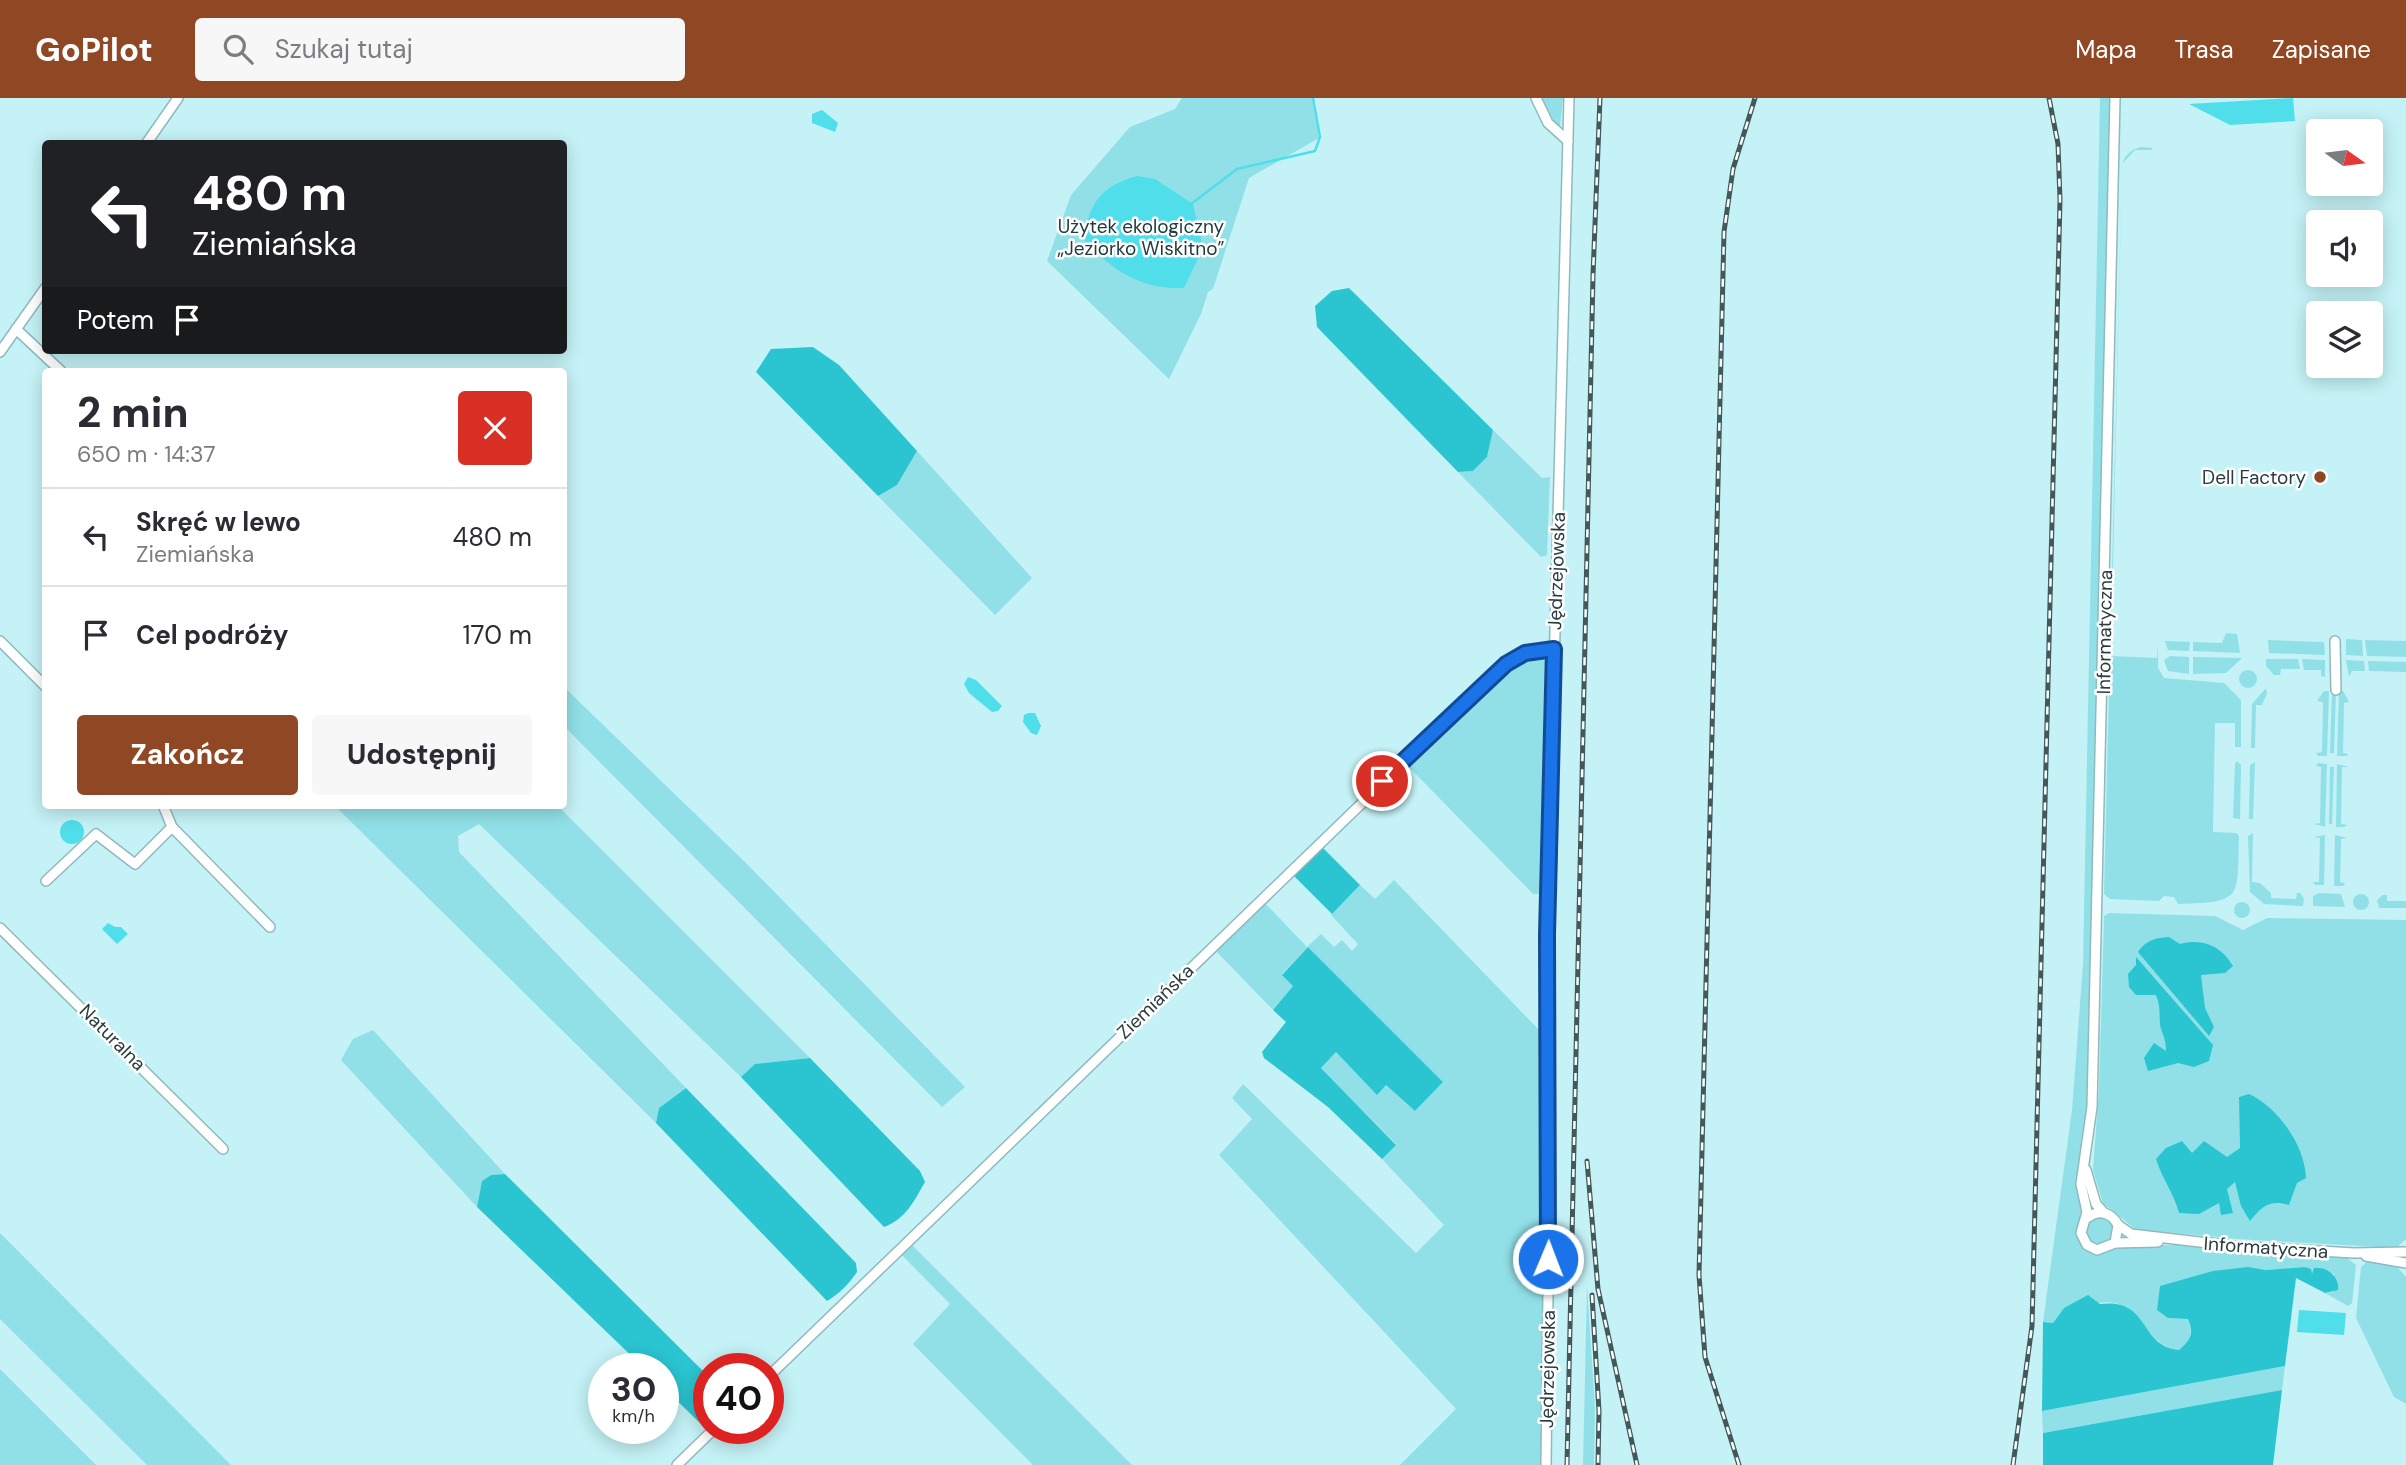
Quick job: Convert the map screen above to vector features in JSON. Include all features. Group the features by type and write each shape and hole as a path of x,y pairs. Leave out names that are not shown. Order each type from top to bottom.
{"street":[{"path":"149,140 178,98"},
{"path":"1536,98 1548,123 1568,141"},
{"name":"Jędrzejowska","path":"1546,1465 1549,1207 1547,935 1569,98"},
{"name":"Informatyczna","path":"2115,98 2092,1095 2081,1184 2087,1217 2081,1233 2087,1245 2104,1250 2115,1243 2179,1241"},
{"path":"0,352 42,293"},
{"path":"16,329 42,353"},
{"path":"43,354 58,368"},
{"path":"2334,640 2336,690"},
{"path":"0,641 42,683"},
{"name":"Ziemiańska","path":"784,1361 1315,844 1502,668 1525,653 1554,649"},
{"path":"165,809 172,827 270,927"},
{"path":"46,881 96,834 135,864 172,827"},
{"name":"Naturalna","path":"0,928 223,1149"},
{"name":"Informatyczna","path":"2085,1165 2096,1204 2131,1234 2179,1241 2354,1253 2406,1252"},
{"path":"2087,1217 2104,1213"},
{"path":"2115,1243 2118,1225"},
{"name":"Informatyczna","path":"2354,1253 2406,1263"},
{"path":"677,1465 699,1444"}],"green space":[{"name":"Użytek ekologiczny „Jeziorko Wiskitno”","path":"1182,98 1312,98 1319,138 1249,178 1213,289 1208,292 1201,314 1169,379 1047,261 1071,195 1130,127 1175,109"},
{"path":"1542,98 1563,98 1560,126 1556,125"},
{"path":"2100,98 2110,98 2111,132 2084,1213 2078,1236 2084,1247 2099,1254 2119,1246 2178,1245 2346,1257 2356,1265 2352,1303 2348,1306 2325,1293 2333,1292 2334,1274 2319,1267 2312,1275 2305,1267 2266,1270 2248,1267 2168,1318 2188,1319 2190,1336 2179,1350 2159,1342 2134,1313 2114,1303 2064,1308 2053,1323 2043,1322 2072,1110 2083,964"},
{"path":"2152,148 2135,150 2123,163 2134,149"},
{"path":"2122,185 2111,656 2157,658 2158,644 2158,668 2164,678 2224,683 2241,700 2241,747 2235,747 2235,723 2215,723 2213,832 2236,833 2239,836 2236,885 2226,898 2199,903 2178,904 2174,897 2164,896 2159,901 2110,899 2104,894"},
{"path":"1493,430 1542,478 1550,477 1547,555 1541,557 1458,472 1473,471 1487,457"},
{"path":"917,451 1032,578 995,615 878,496 897,485"},
{"path":"2226,633 2237,634 2240,653 2193,651 2193,642 2222,643"},
{"path":"2346,639 2362,640 2363,656 2346,655"},
{"path":"2268,640 2324,642 2325,655 2269,653"},
{"path":"2365,640 2406,641 2406,657 2367,656"},
{"path":"2165,641 2190,642 2189,651 2168,650"},
{"path":"1541,654 1549,667 1543,894 1533,894 1405,763 1487,683 1524,659"},
{"path":"2170,656 2189,657 2189,674 2168,671 2164,660"},
{"path":"2193,657 2242,658 2226,673 2193,674"},
{"path":"2266,659 2298,659 2300,669 2281,669 2280,675 2274,675 2266,666"},
{"path":"2302,659 2325,660 2325,677 2321,676 2321,670 2304,670"},
{"path":"2346,660 2364,661 2365,671 2352,671 2349,677"},
{"path":"2368,661 2406,662 2406,672 2369,671"},
{"path":"2248,670 2254,673 2257,679 2254,685 2248,688 2242,685 2239,679 2242,673"},
{"path":"2266,688 2267,693 2262,705 2256,705 2255,748 2251,748 2252,704"},
{"path":"567,690 747,864 965,1087 942,1107 567,729"},
{"path":"2324,691 2329,691 2327,756 2318,756 2316,753 2322,752 2323,702 2317,701"},
{"path":"2332,691 2336,691 2334,753 2330,753"},
{"path":"2339,691 2343,691 2349,702 2344,703 2343,753 2348,754 2347,756 2337,756"},
{"path":"2237,761 2241,765 2240,819 2233,818"},
{"path":"2255,762 2253,819 2249,819 2250,765"},
{"path":"2318,763 2327,764 2325,827 2314,824 2320,823 2321,767 2316,766"},
{"path":"2337,764 2349,767 2342,767 2341,824 2347,825 2344,827 2336,827"},
{"path":"2330,767 2334,767 2332,824 2329,824"},
{"path":"338,809 561,809 810,1058 755,1064 741,1077 479,824 458,836 459,852 686,1088 659,1108 656,1123"},
{"path":"2253,833 2252,882 2260,883 2271,893 2271,898 2296,899 2297,893 2300,893 2304,899 2303,906 2264,904 2250,892 2248,836"},
{"path":"2325,835 2324,885 2315,885 2313,882 2319,882 2320,838 2314,837"},
{"path":"2335,835 2347,838 2341,839 2340,882 2345,883 2343,886 2334,886"},
{"path":"1394,880 1543,1034 1546,1174 1541,1465 1400,1465 1456,1409 1219,1155 1252,1119 1232,1098 1243,1084 1416,1253 1444,1225 1382,1159 1396,1144 1321,1068 1336,1052 1377,1094 1386,1085 1415,1111 1443,1082 1308,947 1282,974 1293,986 1273,1010 1213,948 1263,901 1307,947 1321,934 1334,947 1342,940 1352,951 1358,944 1331,915 1360,885 1375,899"},
{"path":"2319,893 2341,894 2345,907 2313,906 2313,896"},
{"path":"2361,894 2367,896 2367,908 2361,910 2355,908 2353,902 2355,896"},
{"path":"2387,895 2387,901 2406,901 2406,908 2379,908 2377,900"},
{"path":"2242,902 2248,904 2248,916 2242,918 2236,916 2234,910 2236,904"},
{"path":"2109,913 2215,916 2243,930 2267,918 2406,920 2406,1239 2396,1248 2237,1239 2135,1229 2103,1203 2093,1170 2099,1090 2104,916"},
{"path":"373,1030 505,1174 491,1175 482,1181 477,1207 341,1060 353,1039"},
{"path":"2100,1218 2109,1222 2113,1231 2109,1240 2100,1244 2091,1240 2087,1231 2091,1222"},
{"path":"0,1233 231,1465 147,1465 0,1319"},
{"path":"909,1242 1132,1465 1033,1465 913,1344 950,1304 899,1252"},
{"path":"2368,1261 2394,1263 2406,1277 2406,1404 2394,1397 2356,1318 2361,1267"},
{"path":"1587,1285 1595,1408 1594,1465 1583,1465"},
{"path":"2285,1366 2282,1390 2043,1433 2042,1411"},
{"path":"0,1369 96,1465 0,1465"}],"shaded area":[{"path":"2293,98 2295,121 2230,125 2189,104"},
{"path":"822,110 838,123 835,132 812,123 812,114"},
{"path":"1137,176 1155,179 1193,204 1203,248 1184,288 1155,286 1130,277 1107,262 1085,242 1089,217 1098,199 1114,185"},
{"path":"1349,288 1493,430 1487,457 1473,471 1458,472 1317,327 1315,306 1332,291"},
{"path":"813,347 839,365 917,451 897,485 878,496 756,372 771,349"},
{"path":"968,677 976,680 1002,706 998,711 992,712 969,693 964,684"},
{"path":"1035,713 1041,726 1037,735 1031,733 1023,722 1024,715"},
{"path":"72,820 81,823 84,832 81,841 72,844 63,841 60,832 63,823"},
{"path":"1320,845 1360,885 1332,914 1291,873"},
{"path":"108,923 121,927 128,934 117,944 102,929"},
{"path":"2169,937 2180,944 2196,942 2211,945 2223,953 2233,966 2225,973 2201,975 2205,1008 2214,1027 2209,1036 2138,952 2151,940"},
{"path":"1308,947 1443,1082 1415,1111 1386,1085 1377,1095 1336,1052 1321,1068 1396,1145 1382,1159 1328,1107 1264,1058 1262,1052 1286,1022 1273,1010 1293,986 1282,975"},
{"path":"2136,957 2213,1045 2209,1061 2194,1067 2178,1063 2148,1071 2144,1058 2154,1043 2166,1051 2166,1045 2156,995 2136,995 2129,987 2128,974 2136,965"},
{"path":"810,1058 920,1171 925,1182 909,1209 892,1224 884,1227 741,1077 755,1064"},
{"path":"686,1088 856,1263 857,1272 832,1298 827,1301 656,1123 659,1108"},
{"path":"2249,1094 2260,1100 2288,1129 2301,1153 2306,1178 2297,1183 2289,1205 2267,1205 2250,1221 2241,1206 2235,1182 2227,1189 2233,1213 2221,1215 2219,1203 2199,1214 2179,1213 2156,1159 2166,1148 2182,1141 2192,1153 2204,1141 2227,1157 2240,1148 2239,1097"},
{"path":"505,1174 693,1361 693,1416 679,1403 679,1353 628,1353 477,1207 482,1181 491,1175"},
{"path":"2248,1267 2266,1270 2305,1267 2311,1269 2312,1274 2314,1268 2319,1268 2328,1271 2337,1281 2338,1290 2325,1293 2296,1278 2285,1366 2042,1411 2043,1322 2053,1323 2064,1308 2088,1295 2100,1304 2116,1304 2128,1308 2157,1340 2166,1347 2179,1350 2190,1336 2190,1324 2188,1319 2168,1318 2157,1310 2160,1286 2213,1271"},
{"path":"2299,1310 2346,1313 2344,1335 2297,1332"},
{"path":"2282,1390 2273,1465 2043,1465 2043,1433"}],"waterway":[{"path":"1191,204 1237,169 1315,151 1320,137 1313,98"}],"railway":[{"path":"1567,1465 1593,275 1600,98"},
{"path":"1739,1465 1705,1357 1699,1275 1724,232 1733,169 1755,98"},
{"path":"2013,1465 2032,1326 2060,200 2058,144 2049,98"},
{"path":"1587,1161 1598,1289 1637,1465"},
{"path":"1592,1295 1599,1411 1598,1465"}],"place":[{"name":"Dell Factory","path":"2320,477"}],"route":[{"path":"1382,781 1506,664 1525,653 1554,649 1547,935 1548,1259"}]}
